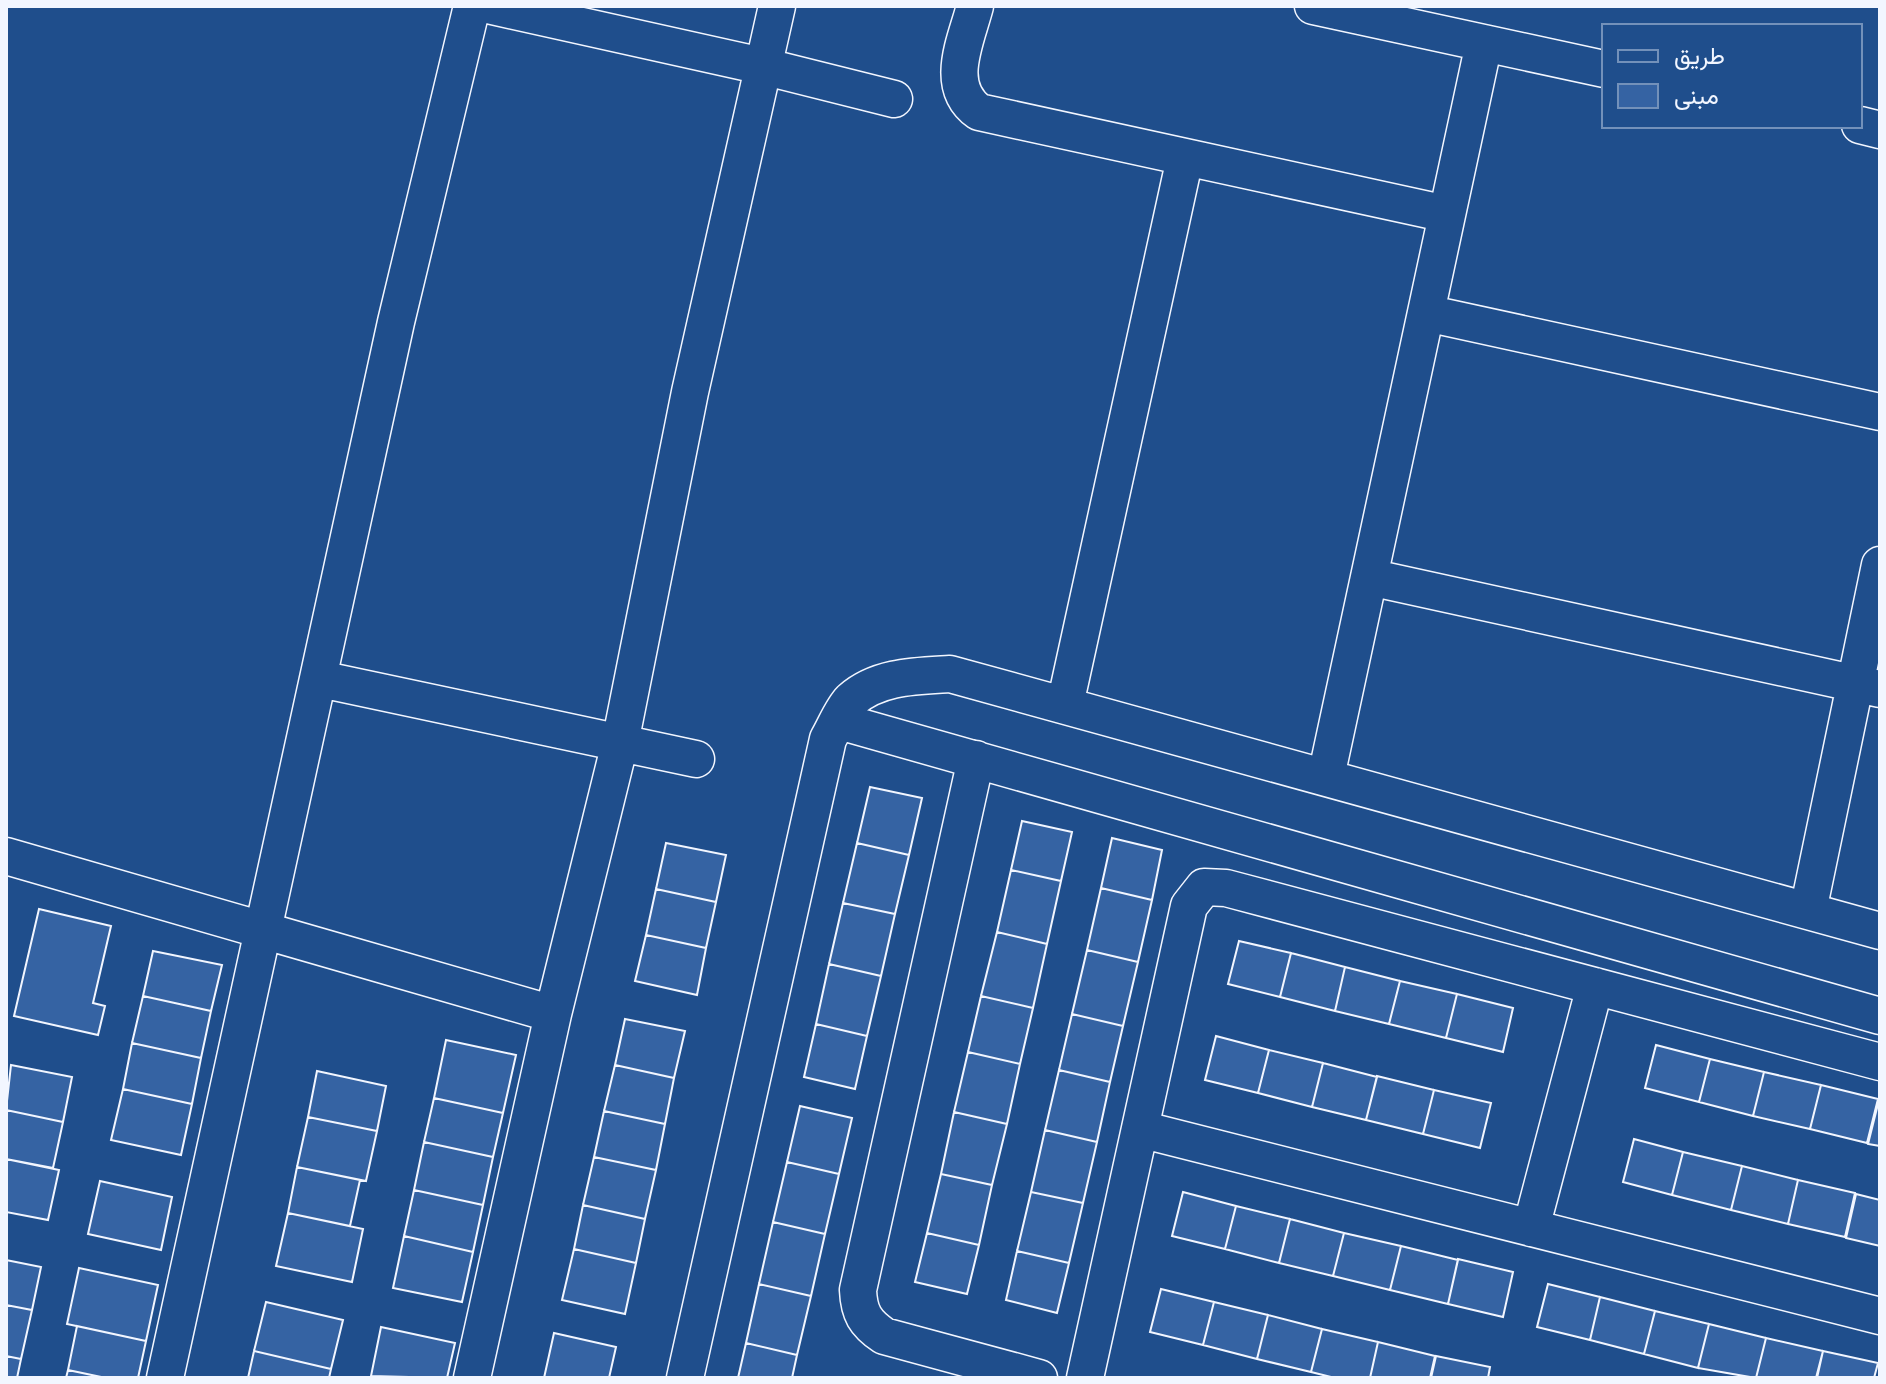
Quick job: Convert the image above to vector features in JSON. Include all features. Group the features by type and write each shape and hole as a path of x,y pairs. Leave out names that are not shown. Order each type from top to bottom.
{"street":[{"path":"165,1378 396,322 472,6"},
{"path":"492,6 894,99"},
{"path":"472,1378 553,1014 620,743 690,392 777,6"},
{"path":"975,6 958,70 959,87 967,103 999,118 1447,214"},
{"path":"1313,6 1602,69"},
{"path":"1326,777 1484,43"},
{"path":"1065,705 1185,158"},
{"path":"1426,313 1880,412"},
{"path":"1808,911 1868,686 1880,565"},
{"path":"1369,577 1868,686"},
{"path":"685,1378 828,739 850,701 881,683 904,676 950,674 1880,931"},
{"path":"320,679 696,759"},
{"path":"839,721 1880,1016"},
{"path":"976,759 858,1290 859,1309 868,1326 884,1336 1039,1378"},
{"path":"6,856 553,1014"},
{"path":"1085,1378 1189,906 1204,887 1226,888 1880,1062"},
{"path":"1531,1228 1595,986"},
{"path":"1140,1129 1880,1316"}],"building":[{"path":"870,787 922,798 909,855 857,843"},
{"path":"1022,821 1072,832 1061,881 1011,870"},
{"path":"1112,838 1162,850 1152,900 1101,888"},
{"path":"666,843 726,855 716,902 656,889"},
{"path":"857,843 909,855 895,914 843,903"},
{"path":"1011,870 1061,881 1047,944 997,932"},
{"path":"1101,888 1152,900 1138,962 1087,950"},
{"path":"656,889 716,902 706,948 646,935"},
{"path":"843,903 895,914 881,976 829,964"},
{"path":"39,909 111,926 93,1003 105,1006 98,1035 14,1016"},
{"path":"997,932 1047,944 1033,1008 981,996"},
{"path":"646,935 706,948 697,995 635,981"},
{"path":"1239,941 1291,953 1280,997 1228,984"},
{"path":"1087,950 1138,962 1123,1026 1072,1014"},
{"path":"153,951 222,965 211,1011 143,996"},
{"path":"1291,953 1345,967 1335,1011 1280,997"},
{"path":"829,964 881,976 867,1036 816,1024"},
{"path":"1345,967 1400,981 1389,1024 1335,1011"},
{"path":"1400,981 1457,994 1446,1038 1389,1024"},
{"path":"1457,994 1513,1008 1503,1052 1446,1038"},
{"path":"143,996 211,1011 201,1058 132,1043"},
{"path":"981,996 1033,1008 1020,1064 968,1052"},
{"path":"1072,1014 1123,1026 1110,1082 1059,1070"},
{"path":"625,1019 685,1031 674,1078 615,1065"},
{"path":"816,1024 867,1036 855,1089 804,1077"},
{"path":"1216,1036 1269,1050 1258,1093 1205,1080"},
{"path":"446,1040 516,1055 503,1113 434,1098"},
{"path":"132,1043 201,1058 192,1104 123,1089"},
{"path":"1656,1045 1710,1059 1699,1102 1645,1088"},
{"path":"1269,1050 1323,1063 1312,1107 1258,1093"},
{"path":"968,1052 1020,1064 1007,1124 954,1112"},
{"path":"1710,1059 1764,1072 1753,1116 1699,1102"},
{"path":"1323,1063 1377,1077 1366,1120 1312,1107"},
{"path":"11,1065 72,1077 63,1122 6,1110"},
{"path":"615,1065 674,1078 665,1124 604,1111"},
{"path":"1059,1070 1110,1082 1097,1142 1045,1130"},
{"path":"317,1071 386,1086 377,1131 308,1117"},
{"path":"1764,1072 1821,1085 1810,1129 1753,1116"},
{"path":"1377,1076 1434,1090 1423,1134 1366,1120"},
{"path":"1821,1085 1878,1099 1867,1143 1810,1129"},
{"path":"123,1089 192,1104 181,1155 111,1140"},
{"path":"1434,1090 1491,1103 1480,1148 1423,1134"},
{"path":"434,1098 503,1113 493,1157 424,1142"},
{"path":"1880,1100 1880,1146 1868,1144"},
{"path":"800,1106 852,1118 839,1174 787,1162"},
{"path":"6,1110 63,1122 53,1168 6,1159"},
{"path":"604,1111 665,1124 656,1170 594,1157"},
{"path":"954,1112 1007,1124 992,1185 941,1174"},
{"path":"308,1117 377,1131 366,1181 297,1167"},
{"path":"1045,1130 1097,1142 1083,1203 1031,1192"},
{"path":"1634,1139 1683,1152 1672,1195 1623,1182"},
{"path":"424,1142 493,1157 483,1205 414,1190"},
{"path":"1683,1152 1742,1166 1731,1210 1672,1195"},
{"path":"594,1157 656,1170 645,1219 583,1205"},
{"path":"6,1159 59,1170 48,1220 6,1212"},
{"path":"787,1162 839,1174 825,1234 773,1222"},
{"path":"1742,1166 1798,1180 1788,1224 1731,1210"},
{"path":"297,1167 360,1180 350,1226 288,1213"},
{"path":"941,1174 992,1185 979,1245 927,1233"},
{"path":"1798,1180 1855,1193 1845,1237 1788,1224"},
{"path":"100,1181 172,1197 161,1250 88,1234"},
{"path":"414,1190 483,1205 473,1252 404,1236"},
{"path":"1031,1192 1083,1203 1069,1263 1017,1251"},
{"path":"1183,1192 1236,1206 1225,1249 1172,1236"},
{"path":"1856,1194 1880,1200 1880,1246 1846,1238"},
{"path":"583,1205 645,1219 636,1263 574,1249"},
{"path":"1236,1206 1290,1219 1279,1263 1225,1249"},
{"path":"288,1213 363,1229 352,1282 276,1266"},
{"path":"1290,1219 1344,1233 1333,1276 1279,1263"},
{"path":"773,1222 825,1234 811,1296 759,1284"},
{"path":"927,1233 979,1245 967,1294 915,1282"},
{"path":"1344,1233 1401,1246 1390,1290 1333,1276"},
{"path":"404,1236 473,1252 462,1302 393,1288"},
{"path":"1401,1246 1458,1260 1448,1304 1390,1290"},
{"path":"574,1249 636,1263 625,1314 562,1300"},
{"path":"1017,1251 1069,1263 1057,1313 1006,1300"},
{"path":"1458,1259 1513,1272 1503,1317 1448,1304"},
{"path":"6,1260 41,1267 32,1310 6,1305"},
{"path":"79,1268 158,1285 146,1341 67,1324"},
{"path":"759,1284 811,1296 797,1355 746,1343"},
{"path":"1548,1284 1600,1297 1590,1340 1537,1327"},
{"path":"1161,1289 1214,1302 1203,1345 1150,1332"},
{"path":"1600,1297 1655,1311 1644,1354 1590,1340"},
{"path":"266,1302 343,1320 331,1369 254,1351"},
{"path":"1214,1302 1268,1315 1257,1359 1203,1345"},
{"path":"6,1305 32,1310 21,1359 6,1356"},
{"path":"1655,1311 1709,1324 1698,1368 1644,1354"},
{"path":"1268,1315 1322,1329 1311,1372 1257,1359"},
{"path":"1709,1324 1766,1338 1756,1378 1698,1368"},
{"path":"77,1326 146,1341 138,1378 106,1378 68,1370"},
{"path":"381,1327 455,1343 447,1378 371,1376"},
{"path":"1322,1329 1378,1342 1370,1378 1335,1378 1311,1372"},
{"path":"554,1333 616,1347 609,1378 544,1378"},
{"path":"1766,1338 1823,1351 1816,1378 1756,1378"},
{"path":"1378,1342 1435,1356 1430,1378 1370,1378"},
{"path":"746,1343 797,1355 792,1378 738,1378"},
{"path":"254,1351 331,1369 329,1378 248,1378"},
{"path":"1823,1351 1878,1363 1874,1378 1817,1378"},
{"path":"6,1356 21,1359 17,1378 6,1378"},
{"path":"1436,1356 1490,1367 1488,1378 1431,1378"},
{"path":"68,1370 106,1378 66,1378"}]}
